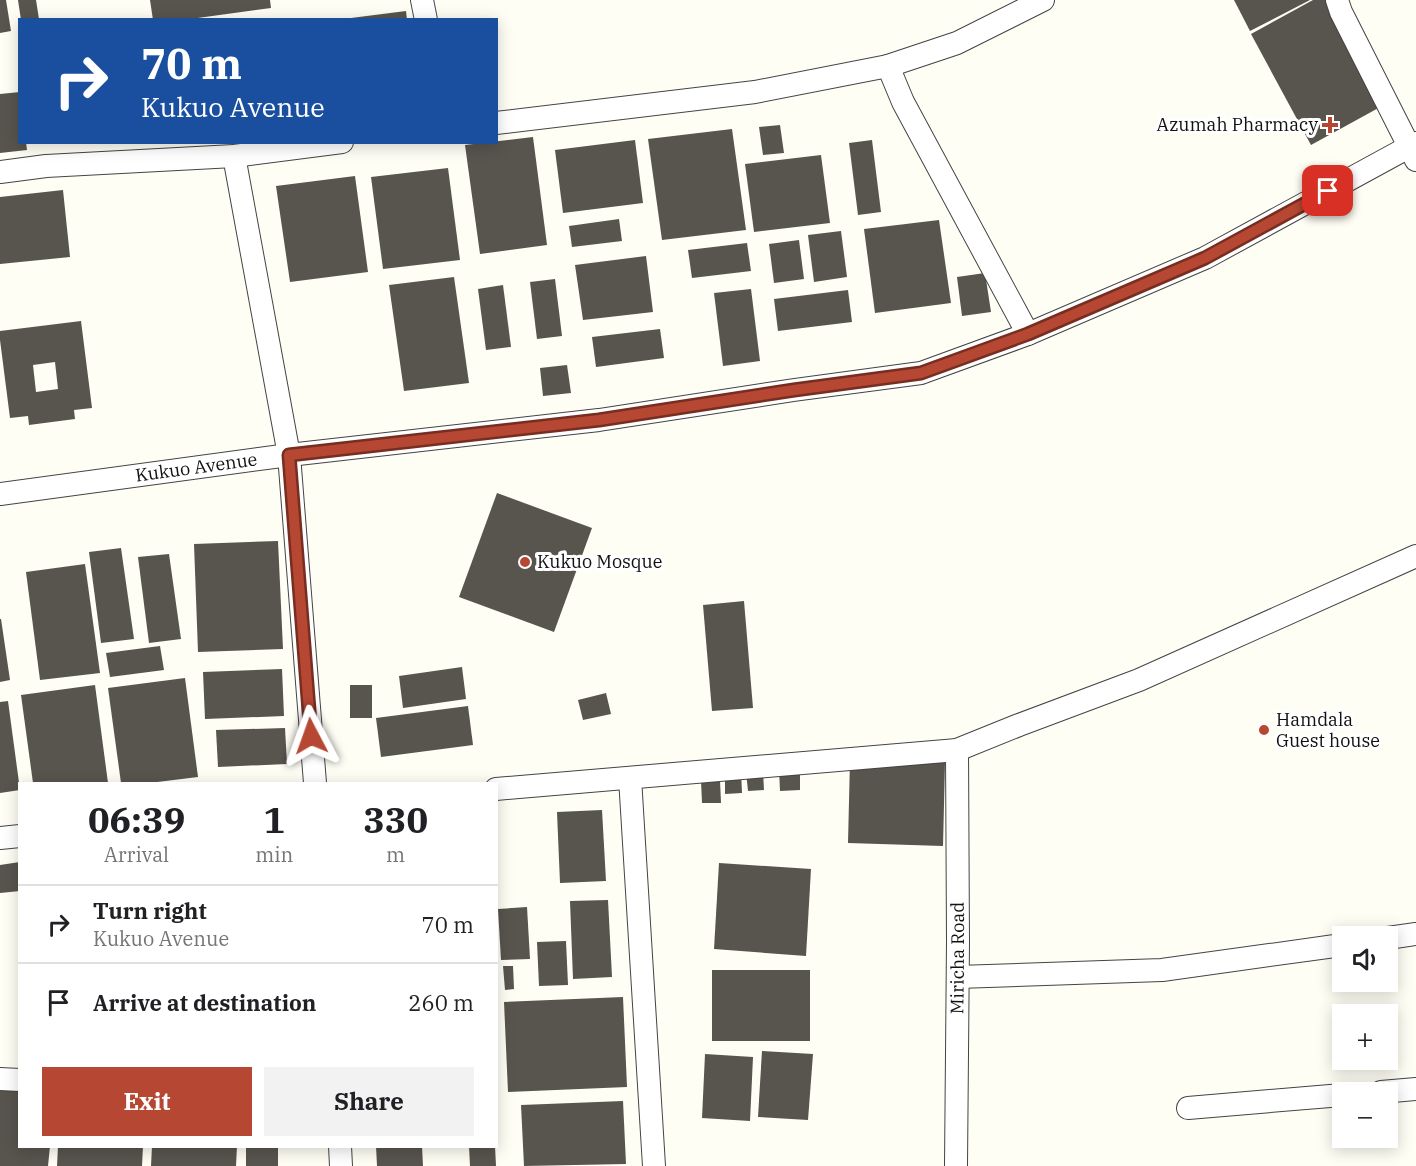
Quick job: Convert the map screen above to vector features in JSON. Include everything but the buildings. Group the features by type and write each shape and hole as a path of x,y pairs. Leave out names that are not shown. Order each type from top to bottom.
{"street":[{"path":"422,0 426,18"},
{"path":"498,123 755,92 888,66 957,43 1043,0"},
{"path":"1337,0 1341,12 1414,150"},
{"path":"888,66 903,102 1028,334"},
{"path":"0,172 46,166 234,156 327,144"},
{"name":"Kukuo Avenue","path":"0,494 289,455 599,420 921,373 1028,334 1205,258 1414,150"},
{"path":"234,156 289,455 315,782"},
{"path":"498,789 957,750 1139,680 1416,556"},
{"name":"Miricha Road","path":"956,1166 957,750"},
{"path":"630,778 654,1166"},
{"path":"0,838 18,836"},
{"path":"1398,937 1416,934"},
{"path":"958,977 1162,970 1332,946"},
{"path":"0,1079 18,1080"},
{"path":"1398,1091 1416,1089"},
{"path":"1188,1108 1332,1096"},
{"path":"340,1148 341,1166"}],"place":[{"name":"Azumah Pharmacy","path":"1330,125"},
{"name":"Kukuo Mosque","path":"525,562"},
{"name":"Hamdala Guest house","path":"1264,730"}],"route":[{"path":"311,736 289,455 599,420 921,373 1028,334 1205,258 1328,191"}]}
